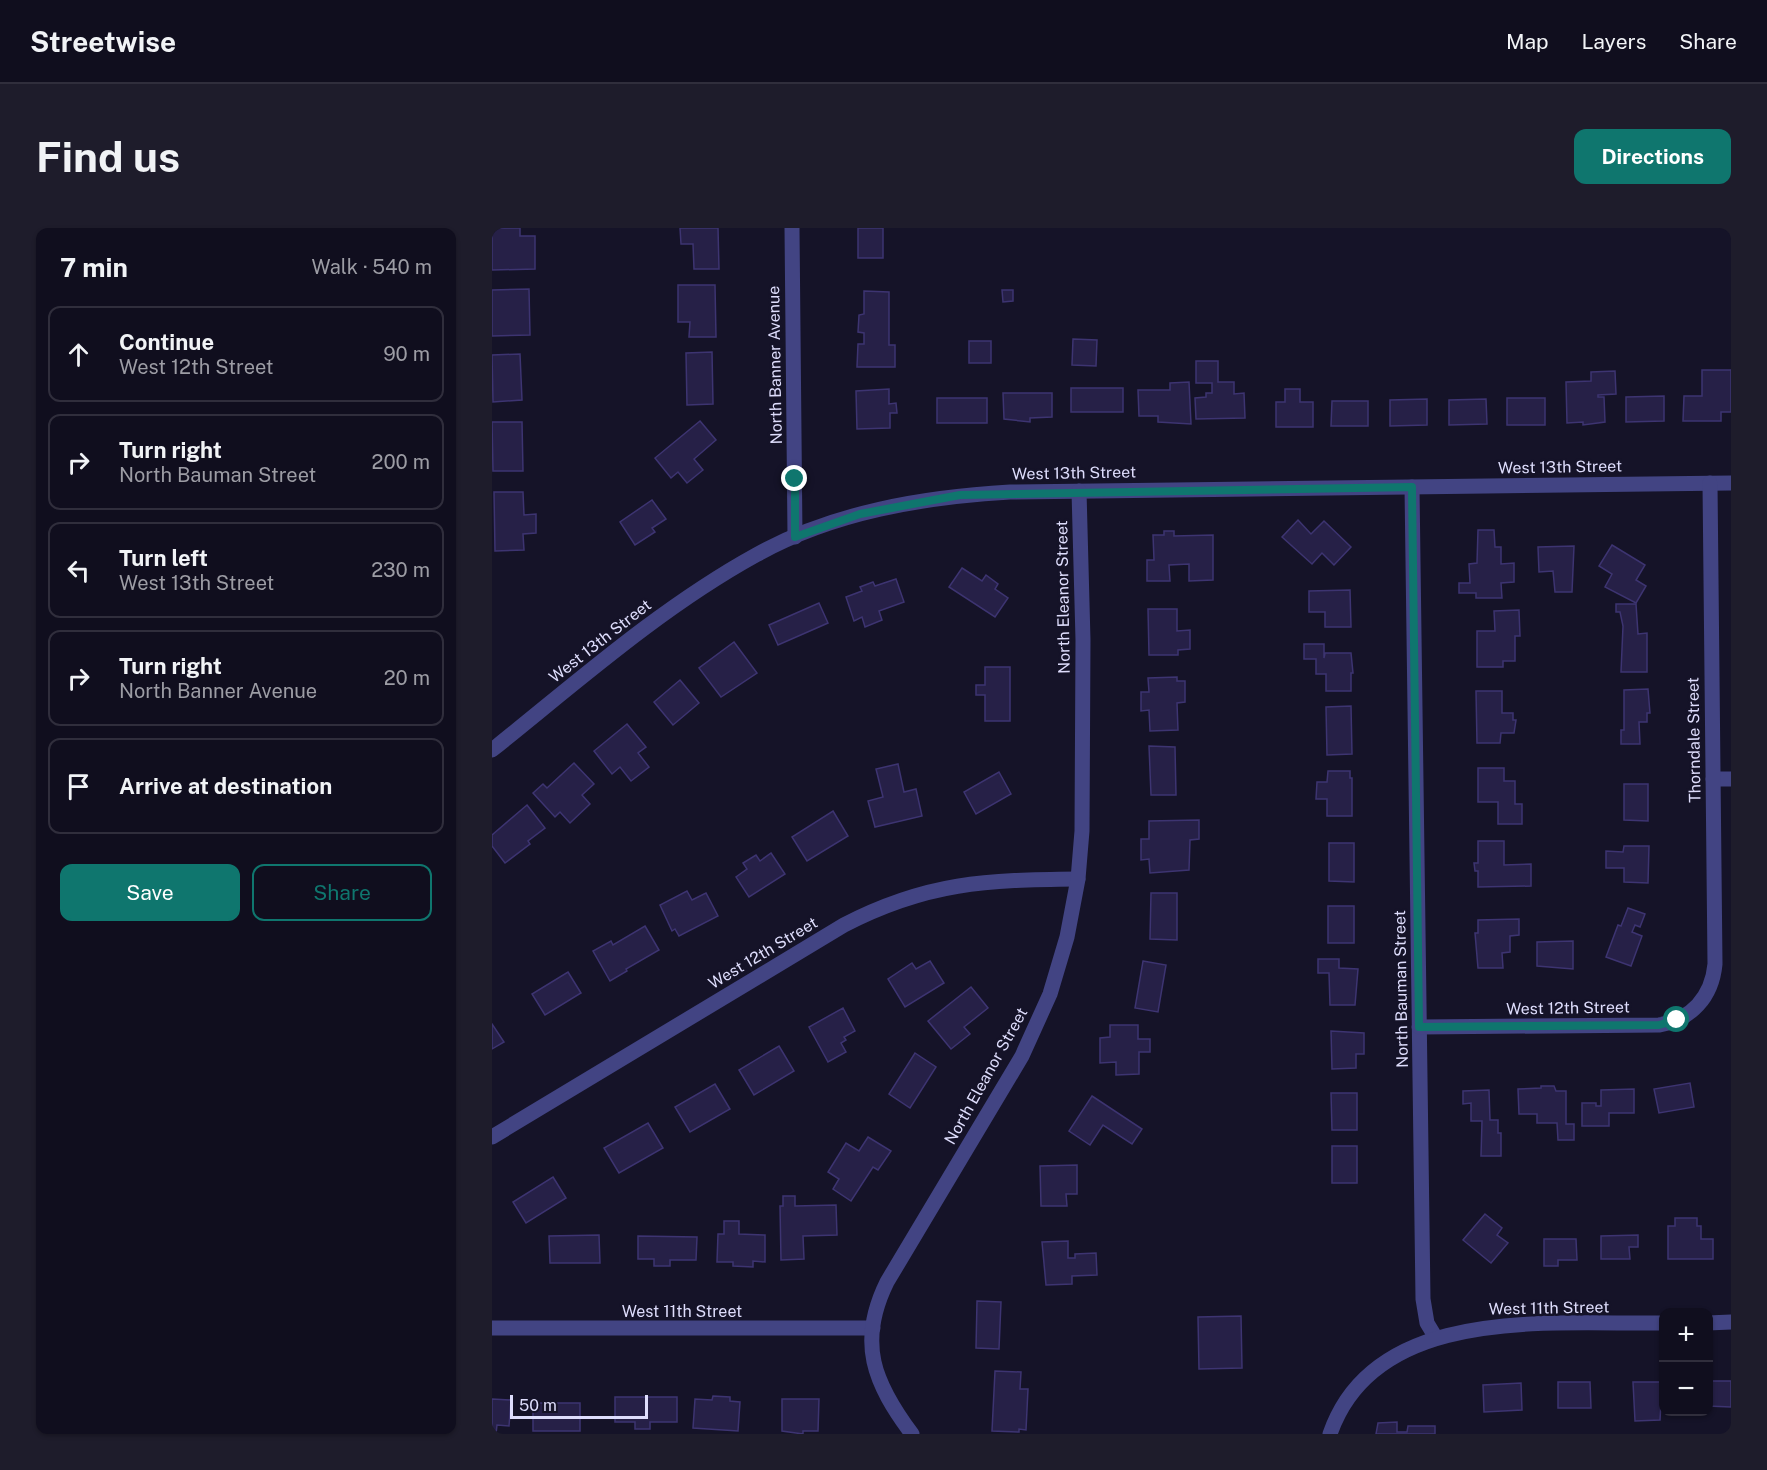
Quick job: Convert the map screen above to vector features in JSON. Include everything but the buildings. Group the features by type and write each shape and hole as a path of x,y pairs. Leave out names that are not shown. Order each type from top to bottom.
{"street":[{"name":"North Banner Avenue","path":"792,228 795,537"},
{"name":"Thorndale Street","path":"1706,994 1712,982 1715,964 1710,483"},
{"name":"West 13th Street","path":"492,750 664,613 756,555 795,537 860,514 926,499 970,494 1078,491 1731,483"},
{"name":"North Bauman Street","path":"1412,487 1424,1308 1427,1323 1436,1338"},
{"name":"North Eleanor Street","path":"912,1434 882,1389 872,1352 873,1328 878,1304 887,1282 1029,1041 1050,994 1063,953 1078,879 1082,831 1083,652 1078,491"},
{"path":"1713,779 1731,779"},
{"name":"West 12th Street","path":"492,1137 844,926 883,906 933,889 976,882 1078,879"},
{"name":"West 12th Street","path":"1419,1027 1659,1025 1689,1013 1706,994"},
{"path":"1713,1323 1731,1322"},
{"name":"West 11th Street","path":"1436,1338 1484,1326 1659,1323"},
{"name":"West 11th Street","path":"492,1328 873,1328"},
{"path":"1330,1434 1343,1404 1364,1378 1406,1350 1436,1338"}],"route":[{"path":"795,479 795,537 860,514 926,499 960,495 1010,492 1412,487 1419,1027 1659,1025 1677,1020"}]}
